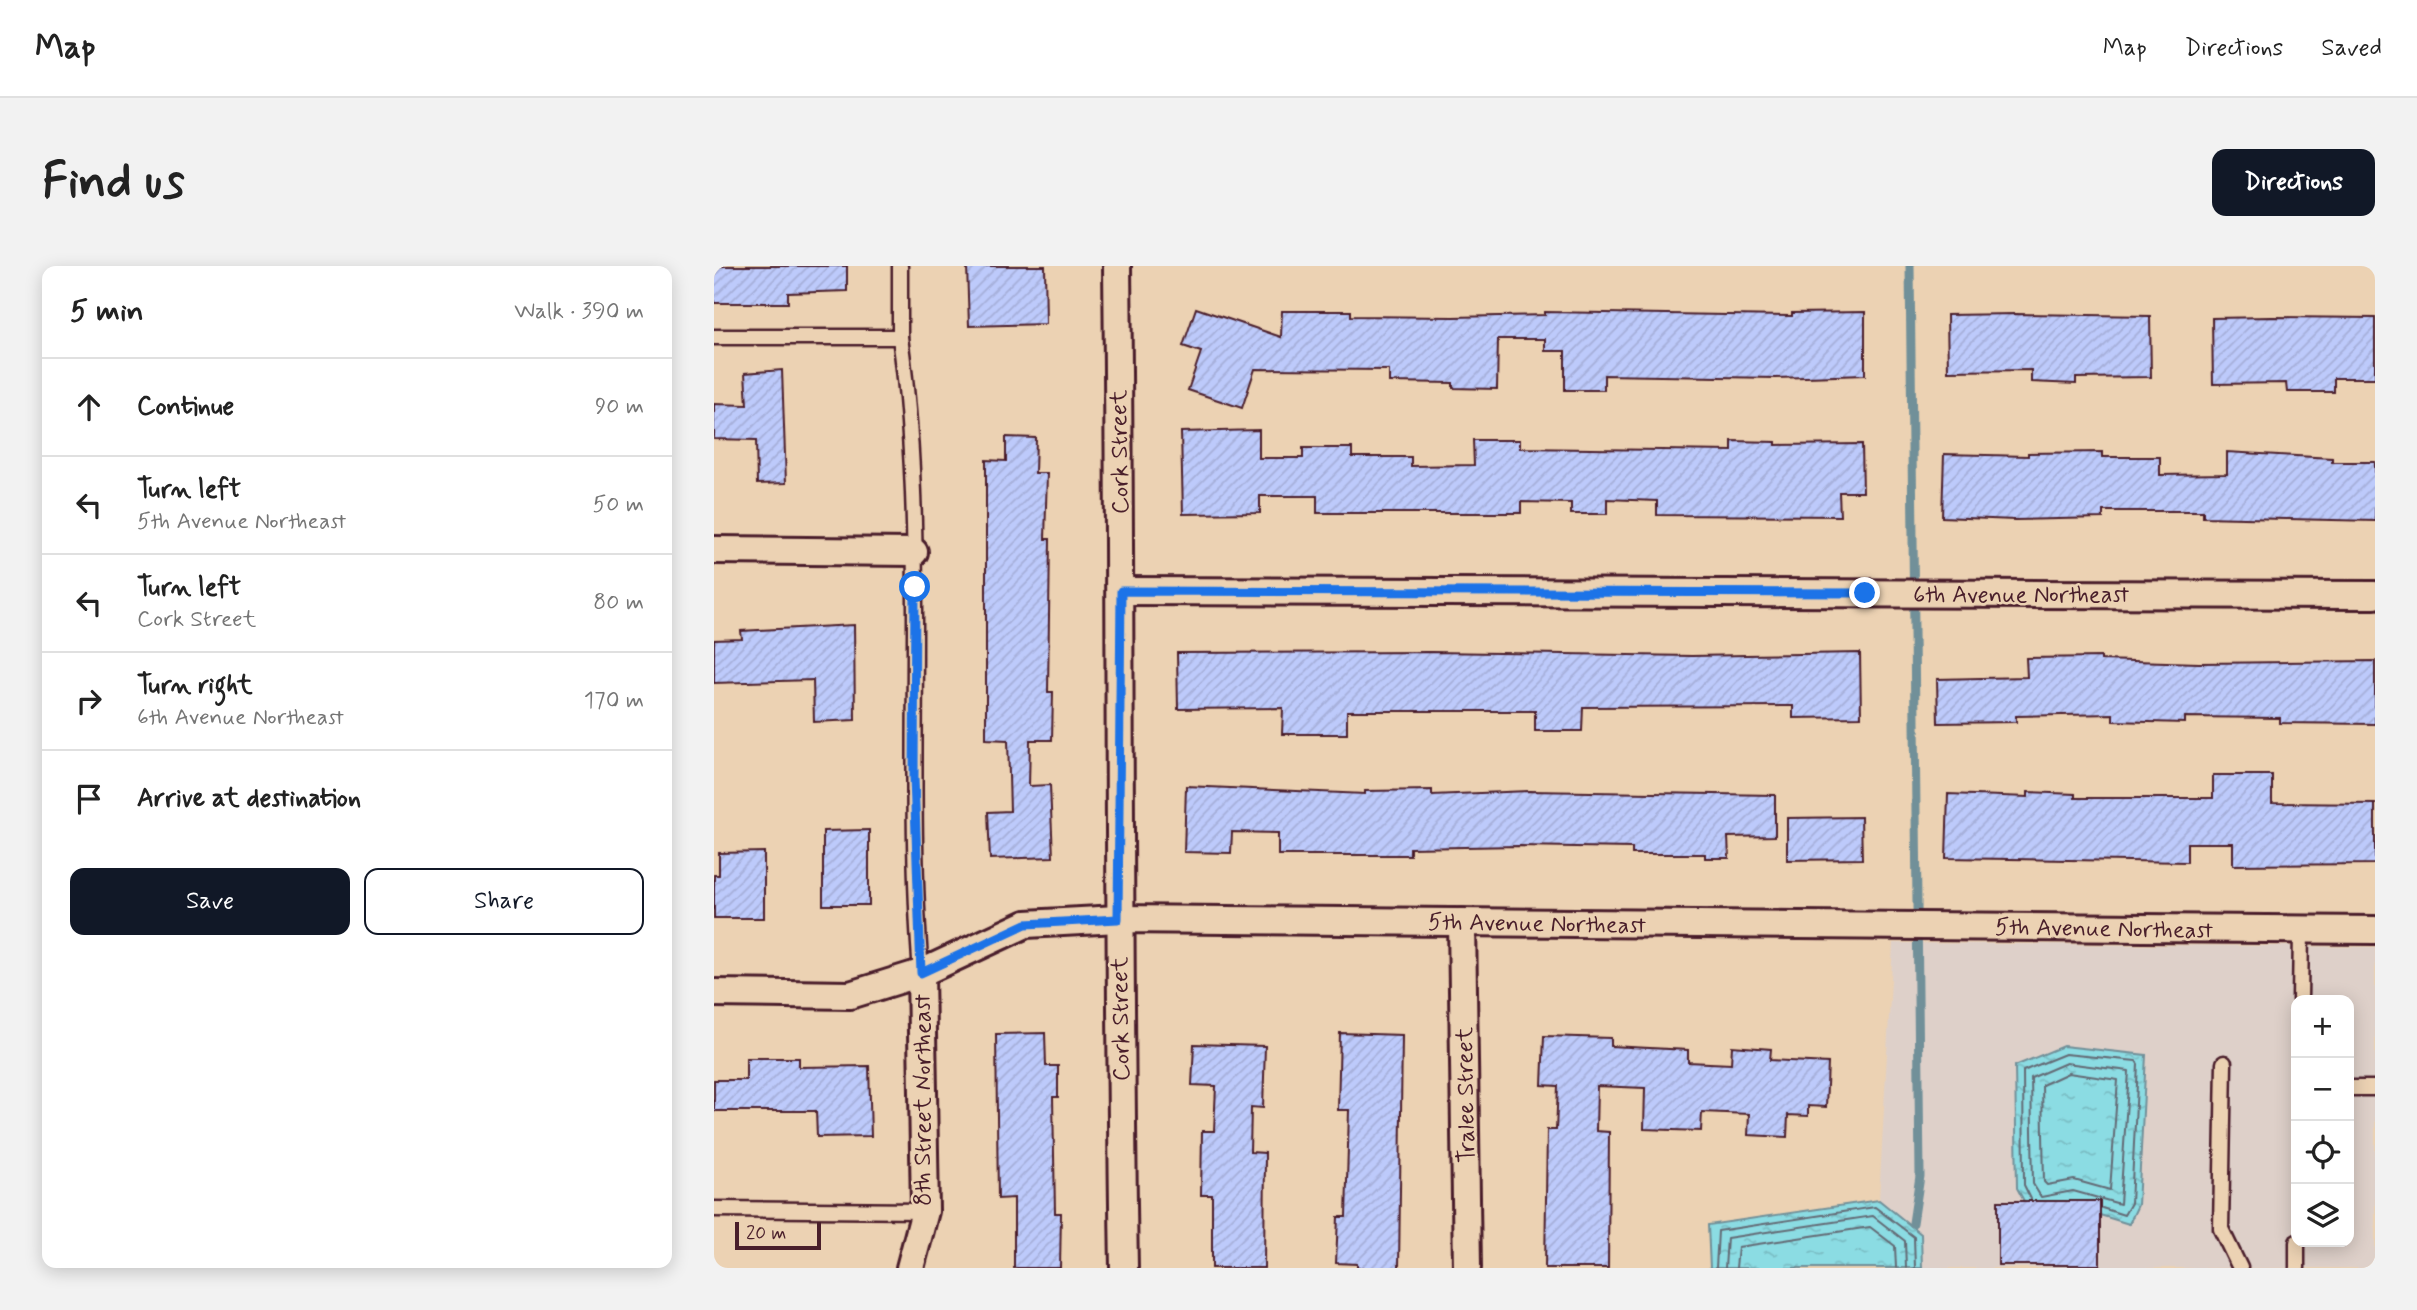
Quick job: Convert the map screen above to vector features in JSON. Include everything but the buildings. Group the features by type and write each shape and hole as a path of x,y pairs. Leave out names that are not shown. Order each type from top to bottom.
{"street":[{"name":"Cork Street","path":"1116,266 1121,591 1118,919 1124,1268"},
{"path":"714,550 914,552"},
{"name":"6th Avenue Northeast","path":"1121,591 2375,595"},
{"name":"5th Avenue Northeast","path":"714,993 850,995 921,973 1026,924 1118,919 2375,930"},
{"name":"Tralee Street","path":"1462,922 1468,1268"},
{"name":"8th Street Northeast","path":"910,1268 925,1210 921,973"}],"lane":[{"path":"900,266 900,337 911,415 914,777 921,973"},
{"path":"714,337 900,337"},
{"path":"2300,995 2301,930"},
{"path":"2224,1063 2221,1229 2240,1268"},
{"path":"2354,1088 2375,1088"},
{"path":"714,1209 925,1210"},
{"path":"2297,1247 2297,1268"}],"shaded area":[{"path":"1893,943 2375,947 2375,1268 1922,1268 1921,1234 1879,1200","holes":["2146,1055 2138,1205 2129,1224 2071,1206"]}],"water":[{"path":"2063,1046 2146,1055 2138,1205 2129,1224 2071,1206 2032,1216 2017,1188 2015,1066"},
{"path":"1879,1200 1921,1234 1922,1268 1710,1268 1708,1225"}],"waterway":[{"path":"1910,266 1920,1176 1913,1223"}],"route":[{"path":"915,587 914,777 917,923 921,973 1026,924 1118,919 1121,591 1865,593"}]}
